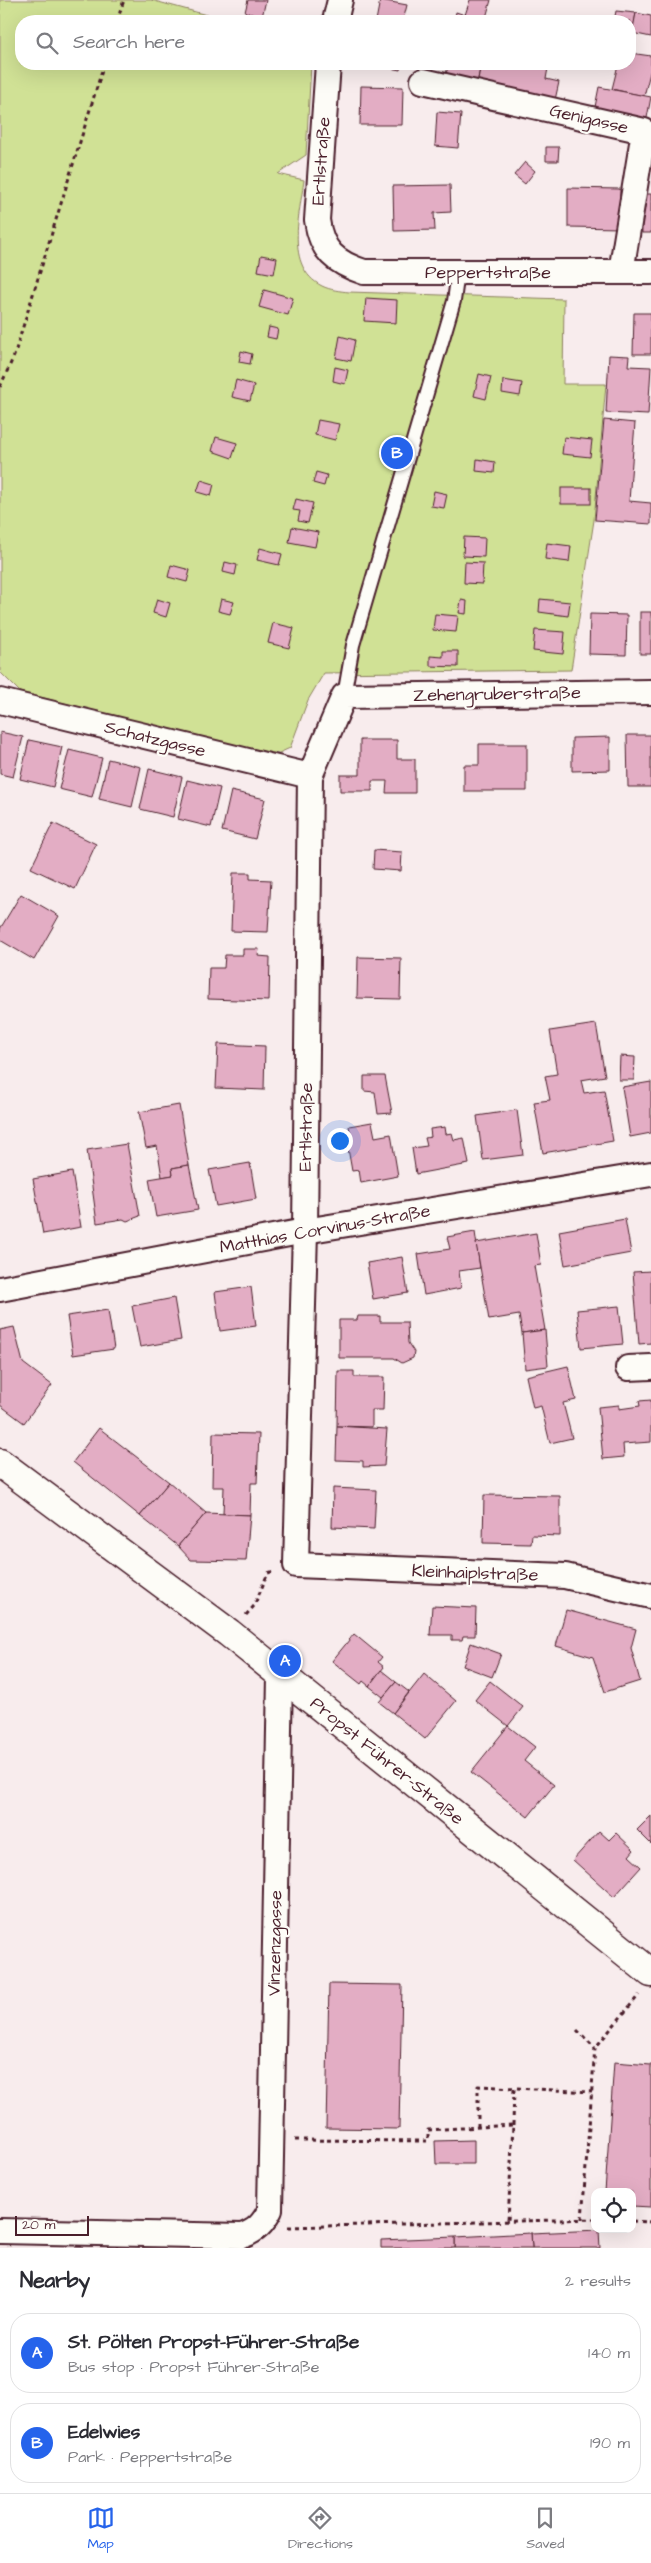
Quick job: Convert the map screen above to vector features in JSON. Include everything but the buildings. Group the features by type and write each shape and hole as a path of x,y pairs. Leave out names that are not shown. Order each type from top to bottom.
{"street":[{"path":"336,15 340,0"},
{"name":"Ertlstraße","path":"328,70 317,220 319,237 331,254"},
{"name":"Genigasse","path":"423,81 644,132 621,272"},
{"name":"Peppertstraße","path":"331,254 344,266 364,272 651,272"},
{"name":"Zehengruberstraße","path":"344,696 651,692"},
{"name":"Ertlstraße","path":"296,1565 305,1231 310,776 344,696"},
{"name":"Schatzgasse","path":"0,701 310,776"},
{"name":"Matthias Corvinus-Straße","path":"0,1290 305,1231 651,1174"},
{"name":"Propst Führer-Straße","path":"0,1463 229,1633 648,1981"},
{"name":"Kleinhaiplstraße","path":"296,1565 565,1576 651,1596"},
{"name":"Vinzenzgasse","path":"274,2219 272,2139 280,1676"},
{"path":"0,2231 242,2236 253,2232 264,2223 274,2219"}],"lane":[{"path":"344,696 353,645 454,301 458,272"}],"path":[{"path":"119,15 124,0"},
{"path":"0,387 14,356 102,70"},
{"path":"229,1633 254,1606 268,1573 296,1565"},
{"path":"582,2219 595,2048 648,1981"},
{"path":"577,2030 595,2048"},
{"path":"478,2127 478,2086 592,2092"},
{"path":"508,2221 514,2088"},
{"path":"272,2139 428,2141 428,2130 512,2125"},
{"path":"274,2219 508,2221 591,2219"},
{"path":"636,2221 651,2222"}],"green space":[{"path":"0,0 151,0 207,15 15,15 15,70 311,70 306,155 278,174 304,180 297,238 303,266 310,277 322,286 349,292 564,299 563,384 606,384 594,520 571,670 324,673 308,700 290,748 279,753 264,753 20,692 0,672"}],"place":[{"name":"Edelwies","path":"397,453"},
{"name":"St. Pölten Propst-Führer-Straße","path":"285,1661"}]}
